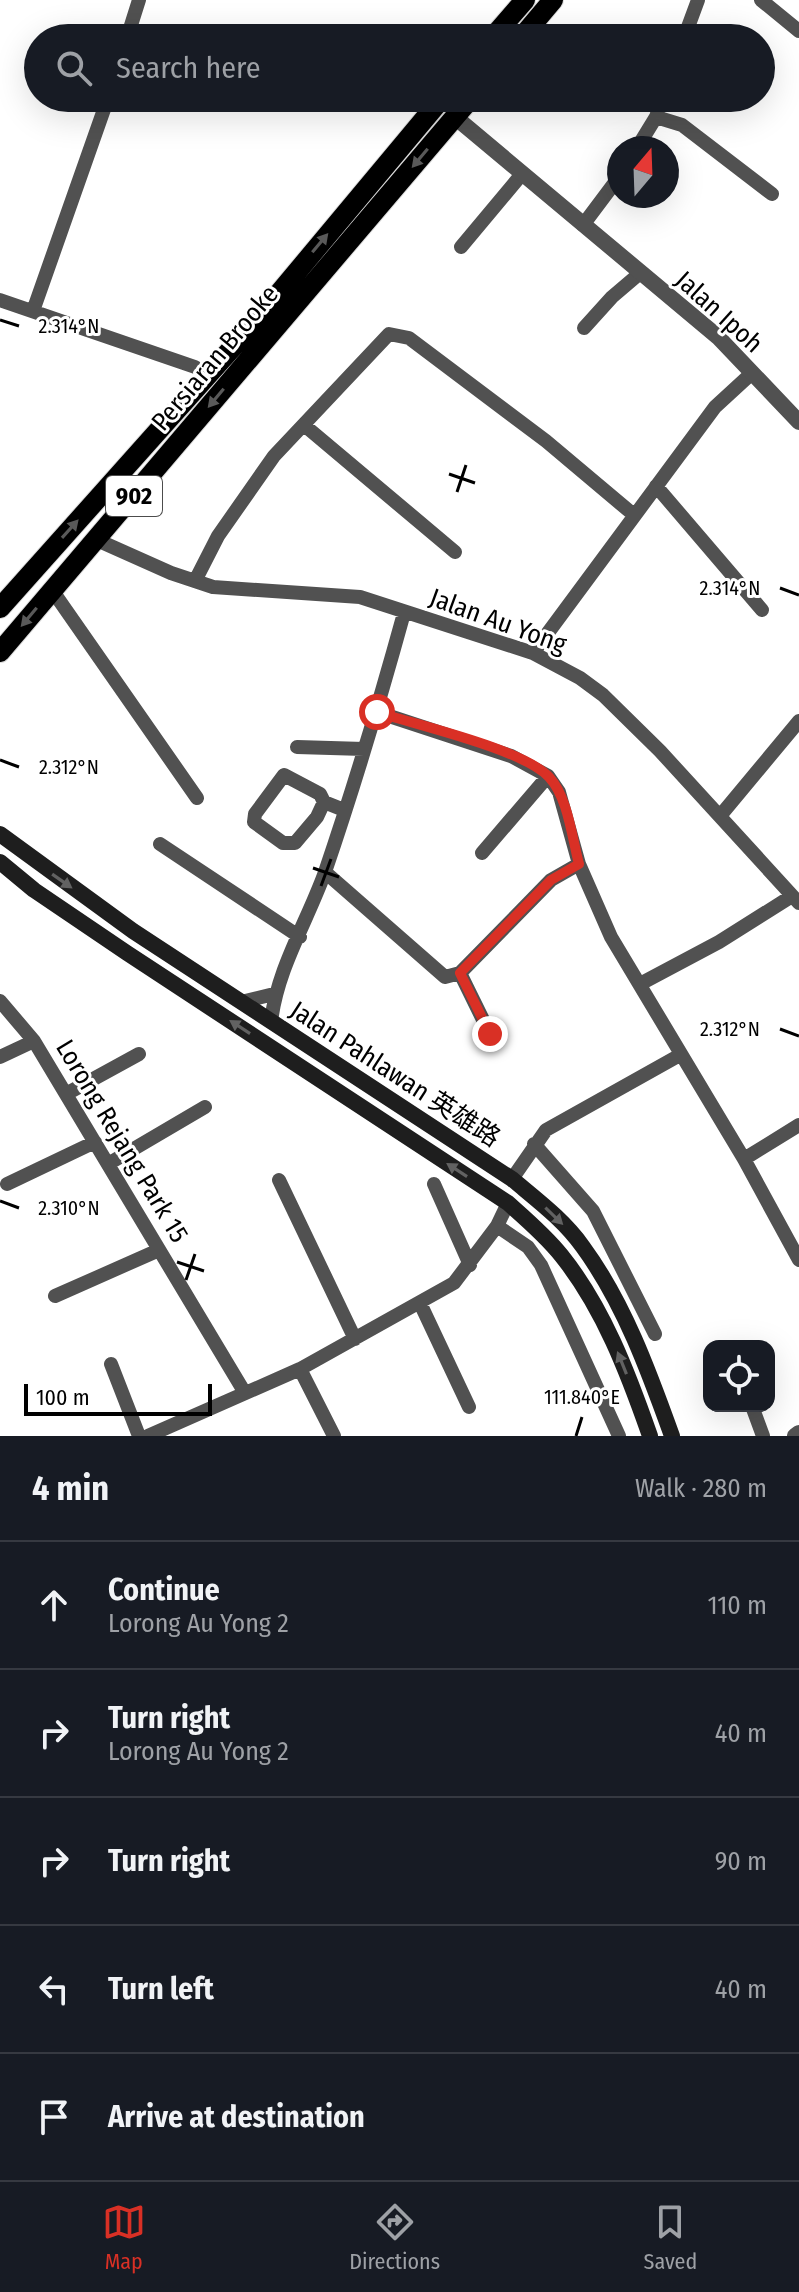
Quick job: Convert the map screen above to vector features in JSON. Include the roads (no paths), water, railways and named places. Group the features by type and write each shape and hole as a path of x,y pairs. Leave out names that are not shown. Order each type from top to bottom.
{"main road":[{"path":"504,24 525,0"},
{"path":"533,24 553,0"},
{"name":"Persiaran Brooke","path":"0,652 97,540 431,112"},
{"name":"Persiaran Brooke","path":"277,309 459,112"},
{"name":"Persiaran Brooke","path":"0,608 258,333"},
{"name":"Jalan Pahlawan 英雄路","path":"0,834 133,931 512,1179 557,1217 584,1247 636,1343 672,1436"},
{"name":"Jalan Pahlawan 英雄路","path":"0,862 34,890 127,953 508,1203 561,1254 592,1302 608,1329 650,1436"}],"street":[{"path":"131,24 139,0"},
{"path":"689,24 698,0"},
{"path":"761,0 799,31"},
{"path":"33,311 104,112"},
{"path":"644,136 658,112"},
{"name":"Jalan Ipoh","path":"455,117 718,337 799,422"},
{"path":"656,117 682,125 772,194"},
{"path":"461,247 522,174"},
{"path":"583,225 607,193"},
{"name":"Jalan Ipoh","path":"584,328 612,297 639,274"},
{"path":"0,300 195,367"},
{"path":"195,581 218,536 274,456 383,338 403,334 546,441 634,515"},
{"path":"533,653 715,407 752,373"},
{"path":"304,425 455,552"},
{"path":"656,486 762,610"},
{"name":"Jalan Au Yong","path":"97,540 213,587 360,597 533,653 580,678 603,695 796,900"},
{"path":"52,590 197,798"},
{"path":"271,1022 274,994 325,872 377,712 404,613"},
{"path":"377,712 511,756 548,776 559,792 579,864 611,937 744,1159 799,1260"},
{"path":"720,816 799,721"},
{"path":"297,747 364,749"},
{"path":"324,802 317,817 295,843 283,843 254,822 255,814 284,775 320,794 324,802 344,810"},
{"path":"482,853 548,776"},
{"path":"160,844 300,937"},
{"path":"325,872 440,975 460,973 551,880 579,864"},
{"path":"640,984 796,900"},
{"path":"460,973 490,1034"},
{"path":"241,1002 274,994"},
{"name":"Lorong Rejang Park 15","path":"0,1001 34,1041 245,1393"},
{"path":"0,1057 34,1041"},
{"path":"66,1094 139,1054"},
{"path":"512,1179 546,1130 580,1108 680,1055"},
{"path":"108,1164 205,1107"},
{"path":"744,1159 799,1125"},
{"path":"7,1184 95,1142"},
{"path":"534,1144 593,1211 655,1334"},
{"path":"279,1180 355,1339"},
{"path":"434,1184 470,1265"},
{"path":"148,1436 300,1369 454,1283 497,1226 508,1203"},
{"path":"497,1226 528,1247 541,1265 619,1436"},
{"path":"55,1296 159,1250"},
{"path":"420,1303 469,1407"},
{"path":"111,1364 139,1436"},
{"path":"300,1369 334,1436"},
{"path":"754,1412 763,1436"}]}
